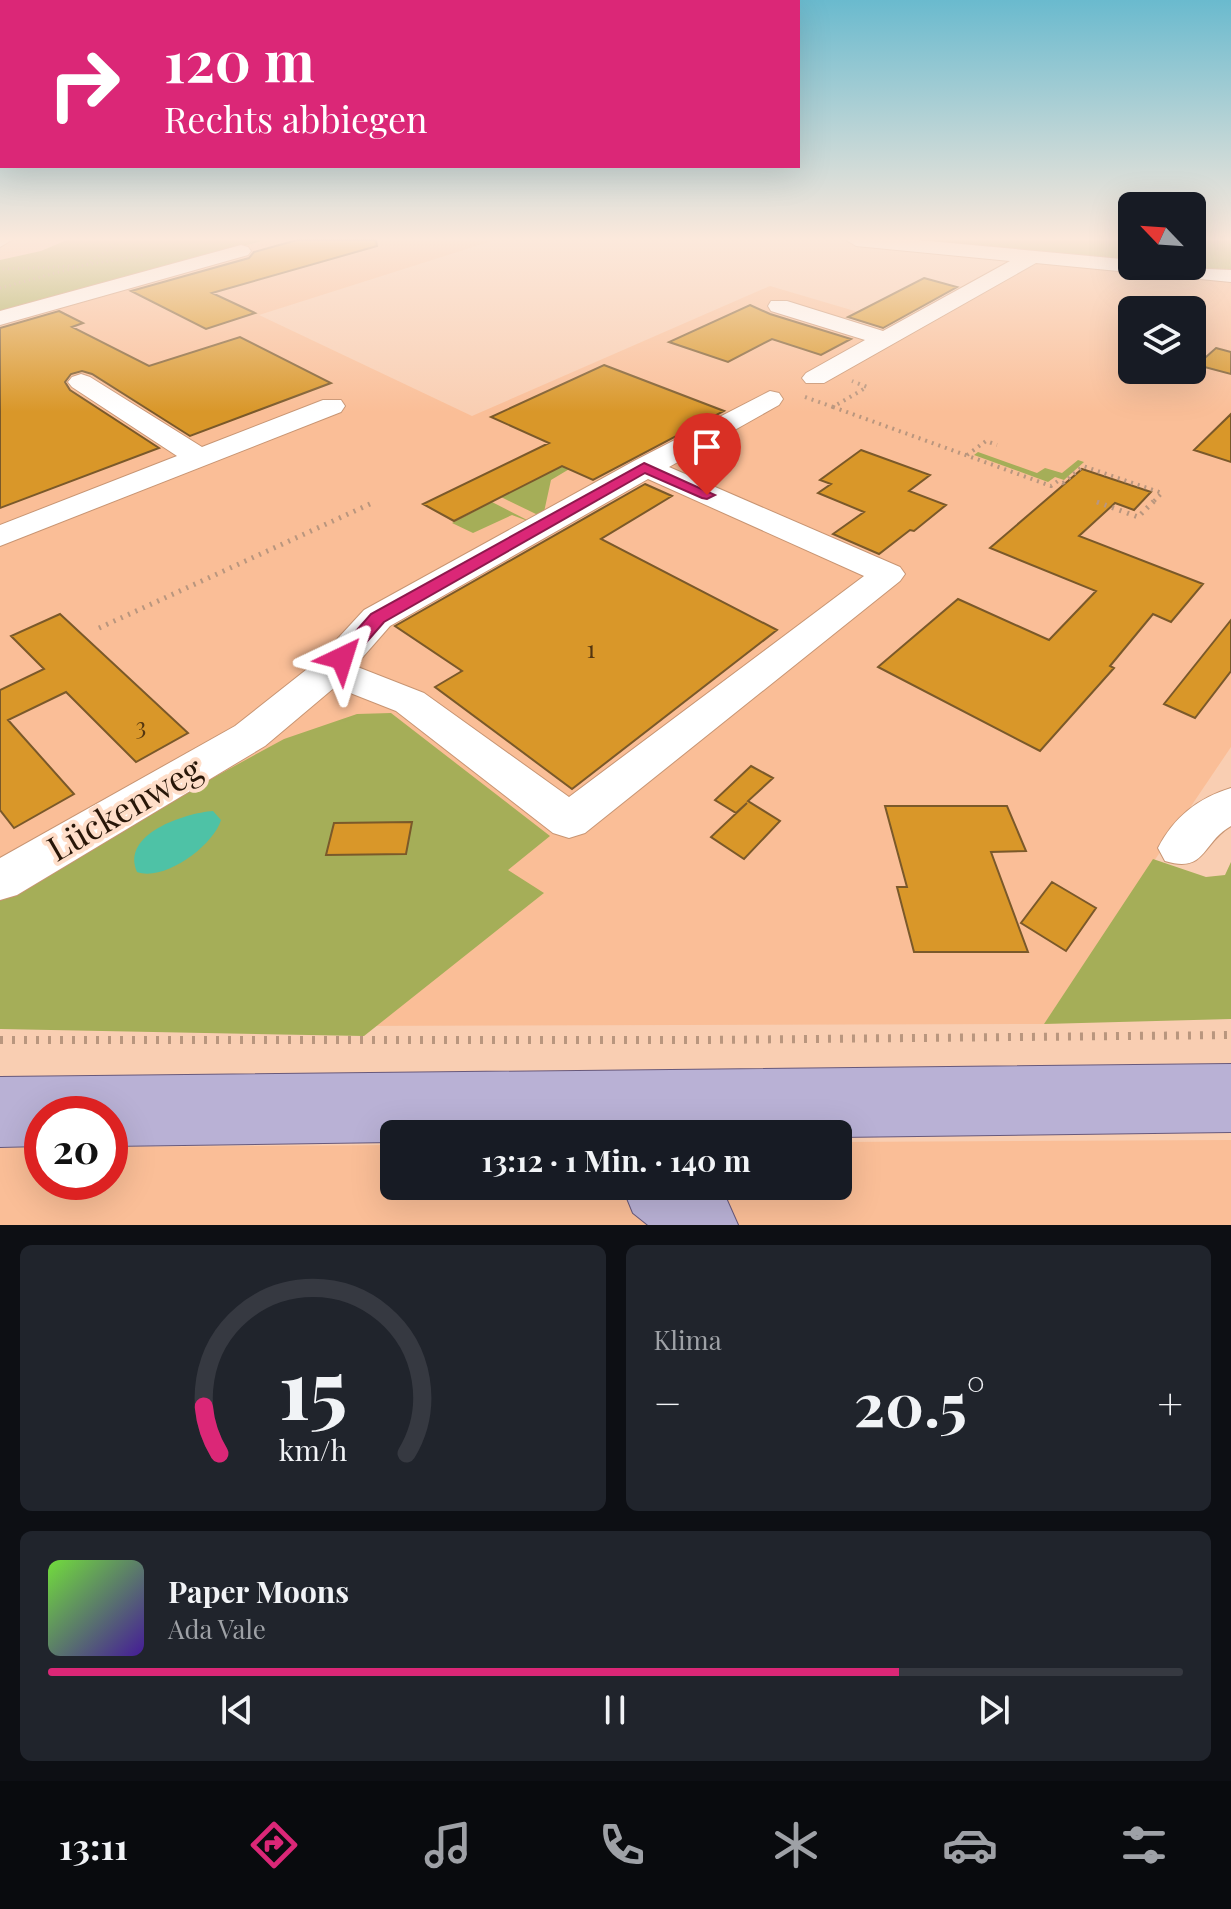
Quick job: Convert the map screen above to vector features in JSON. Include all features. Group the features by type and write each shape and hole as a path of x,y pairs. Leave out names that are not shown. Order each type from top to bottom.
{"main road":[{"path":"0,1112 472,1105 707,1118 1231,1098"},
{"path":"472,1105 514,1120"},
{"path":"674,1200 699,1225"}],"street":[{"path":"0,318 75,297"},
{"name":"Lückenweg","path":"0,881 250,736 330,671 377,618 644,467 792,387 888,340 962,297"},
{"path":"779,306 888,340"},
{"path":"81,382 199,458"},
{"path":"0,536 332,406"},
{"path":"330,671 410,702 569,821 888,574 644,467"},
{"path":"1181,848 1207,818 1231,805"},
{"path":"712,1200 714,1225"}],"path":[{"path":"833,407 1051,486 1058,481 1064,483 1083,466 1162,493 1138,517 1097,502"},
{"path":"966,455 986,441 997,445"},
{"path":"99,628 370,504"},
{"path":"1121,518 1127,513"},
{"path":"0,1040 705,1040 1231,1035"}],"shaded area":[{"path":"60,297 315,297 259,315 472,416 744,297 808,297 858,312 847,319 889,331 951,297 1118,297 1118,384 1206,384 1206,297 1231,297 1231,747 1044,1024 0,1027 0,314"},
{"path":"1231,1140 1231,1225 0,1225 0,1148 24,1147 24,1200 128,1200 128,1147 380,1145 380,1200 852,1200 852,1142"}],"green space":[{"path":"0,297 60,297 0,314"},
{"path":"978,452 1037,473 1045,468 1062,473 1078,460 1084,462 1064,480 1055,477 1048,482 974,455"},
{"path":"580,457 586,459 551,480 544,512 540,516 501,497"},
{"path":"492,502 533,523 512,515 473,533 452,523"},
{"path":"391,713 550,836 508,870 544,893 364,1036 0,1029 0,894 284,739 357,714"},
{"path":"1153,859 1206,877 1225,875 1231,862 1231,1019 1044,1024"}],"water":[{"path":"213,811 221,820 198,851 160,872 137,872 134,859 146,837 172,821"}],"building":[{"path":"143,297 221,297 255,313 206,329"},
{"path":"887,297 939,297 883,328 848,317"},
{"path":"750,305 851,339 821,355 772,339 728,362 669,342"},
{"path":"59,311 83,323 72,327 149,366 240,337 331,383 190,436 92,374 82,371 71,374 65,382 70,390 159,448 0,508 0,328"},
{"path":"1216,348 1231,352 1231,374 1206,367 1206,357"},
{"path":"604,365 724,411 593,480 562,466 454,521 423,504 549,443 491,417"},
{"path":"1231,414 1231,462 1194,450"},
{"path":"861,450 930,475 909,491 946,505 879,554 833,534 864,512 818,493 831,484 820,480"},
{"path":"1082,469 1151,492 1134,510 1115,503 1079,536 1203,584 1171,622 1153,614 1110,666 1114,668 1040,751 878,667 958,599 1049,640 1096,591 990,548"},
{"path":"645,484 672,496 601,539 777,630 572,789 435,687 462,671 395,626"},
{"path":"60,614 188,733 136,762 66,692 8,720 74,794 14,828 0,810 0,690 44,669 11,636"},
{"path":"1231,620 1231,671 1195,718 1164,704"},
{"path":"751,766 773,778 748,801 780,821 744,859 711,837 747,803 736,813 715,800"},
{"path":"885,806 1007,806 1026,851 991,852 1028,952 914,952 897,887 907,887"},
{"path":"412,822 406,854 326,855 334,823"},
{"path":"1052,882 1096,908 1066,951 1021,923"}],"route":[{"path":"342,658 377,618 644,467 707,495"}]}
